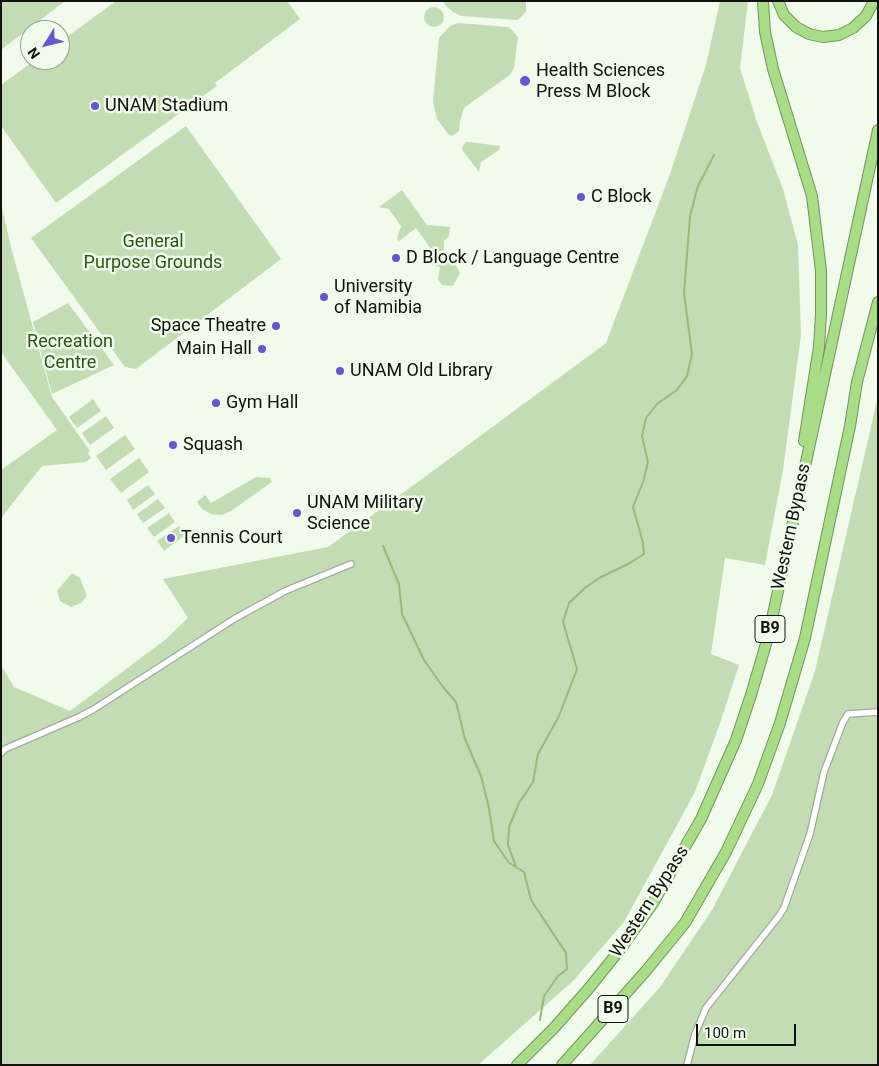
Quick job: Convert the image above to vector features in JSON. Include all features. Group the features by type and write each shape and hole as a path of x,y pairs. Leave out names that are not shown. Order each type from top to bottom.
{"highway":[{"path":"763,1 765,32 774,70 812,196 822,285 818,360 779,587"},
{"path":"778,1 784,15 796,27 809,34 823,37 839,35 853,28 866,16 874,1"},
{"name":"Western Bypass","path":"517,1065 571,1010 608,966 653,903 686,848 715,791 745,714 761,664 779,587 878,130"},
{"name":"Western Bypass","path":"562,1065 685,922 726,852 758,784 777,732 805,638 850,426 857,382 878,302"},
{"path":"857,382 878,323"}],"street":[{"path":"1,753 5,749 94,709 234,619 285,591 351,564"},
{"path":"687,1065 695,1034 706,1008 784,908 810,834 824,772 843,722 848,714 878,712"}],"green space":[{"path":"1,1 65,1 40,20 20,20 20,35 1,50"},
{"name":"UNAM Stadium","path":"116,1 287,1 300,19 215,83 217,86 56,203 1,126 1,85 21,70 70,70 70,35"},
{"path":"444,1 524,1 526,2 526,12 518,20 461,16 445,5"},
{"path":"720,1 748,1 740,68 757,122 783,189 798,245 801,335 783,470 765,565 725,558 711,654 739,665 695,792 624,922 573,981 478,1065 1,1065 1,665 14,687 70,711 166,639 188,618 163,579 328,547 606,343 670,174 706,65"},
{"path":"434,7 441,10 444,17 441,24 434,27 427,24 424,17 427,10"},
{"path":"458,23 509,27 518,37 514,67 511,74 464,108 459,131 452,136 448,134 437,119 433,102 439,38 450,26"},
{"name":"General Purpose Grounds","path":"186,126 281,259 136,369 125,367 31,238"},
{"path":"466,142 500,146 499,150 481,162 479,172 463,151 462,147"},
{"path":"402,190 427,225 450,227 449,236 444,241 444,251 454,254 454,262 460,273 453,286 442,285 438,279 440,267 428,264 422,256 431,249 416,228 399,241 397,239 401,226 389,209 379,207"},
{"path":"1,204 52,397 90,451 88,453 91,458 86,462 42,466 4,514 1,521 1,470 57,430 1,352"},
{"name":"Recreation Centre","path":"68,303 114,365 52,394 33,322"},
{"path":"878,396 878,1065 590,1065 660,987 712,910 772,795 815,671"},
{"path":"93,399 101,411 77,428 69,417"},
{"path":"106,416 114,428 90,445 82,433"},
{"path":"125,435 135,449 106,470 96,456"},
{"path":"139,458 149,472 121,493 110,479"},
{"path":"256,477 270,478 272,482 231,511 222,515 211,514 202,509 197,502 205,495 211,503"},
{"path":"148,485 155,494 133,510 127,500"},
{"path":"158,499 165,508 143,523 137,514"},
{"path":"169,513 175,522 154,537 147,528"},
{"name":"Tennis Court","path":"179,526 185,535 164,551 157,541"},
{"path":"72,573 80,578 87,596 81,603 71,607 60,601 57,591"}],"waterway":[{"path":"516,867 508,845 509,827 519,803 533,782 538,754 559,716 577,669 563,622 569,603 586,587 601,577 644,554 643,543 633,507 643,482 648,462 642,436 646,418 658,403 677,390 687,376 692,354 684,293 690,216 698,186 714,155"},
{"path":"383,546 399,584 402,614 424,660 456,702 465,739 481,776 489,808 494,841 509,863 524,872 531,900 566,953 567,969 558,976 544,996 540,1020"}],"place":[{"name":"Health Sciences Press M Block","path":"525,81"},
{"name":"UNAM Stadium","path":"95,106"},
{"name":"C Block","path":"581,197"},
{"name":"D Block / Language Centre","path":"396,258"},
{"name":"University of Namibia","path":"324,297"},
{"name":"Space Theatre","path":"276,326"},
{"name":"Main Hall","path":"262,349"},
{"name":"UNAM Old Library","path":"340,371"},
{"name":"Gym Hall","path":"216,403"},
{"name":"Squash","path":"173,445"},
{"name":"UNAM Military Science","path":"297,513"},
{"name":"Tennis Court","path":"171,538"}]}
